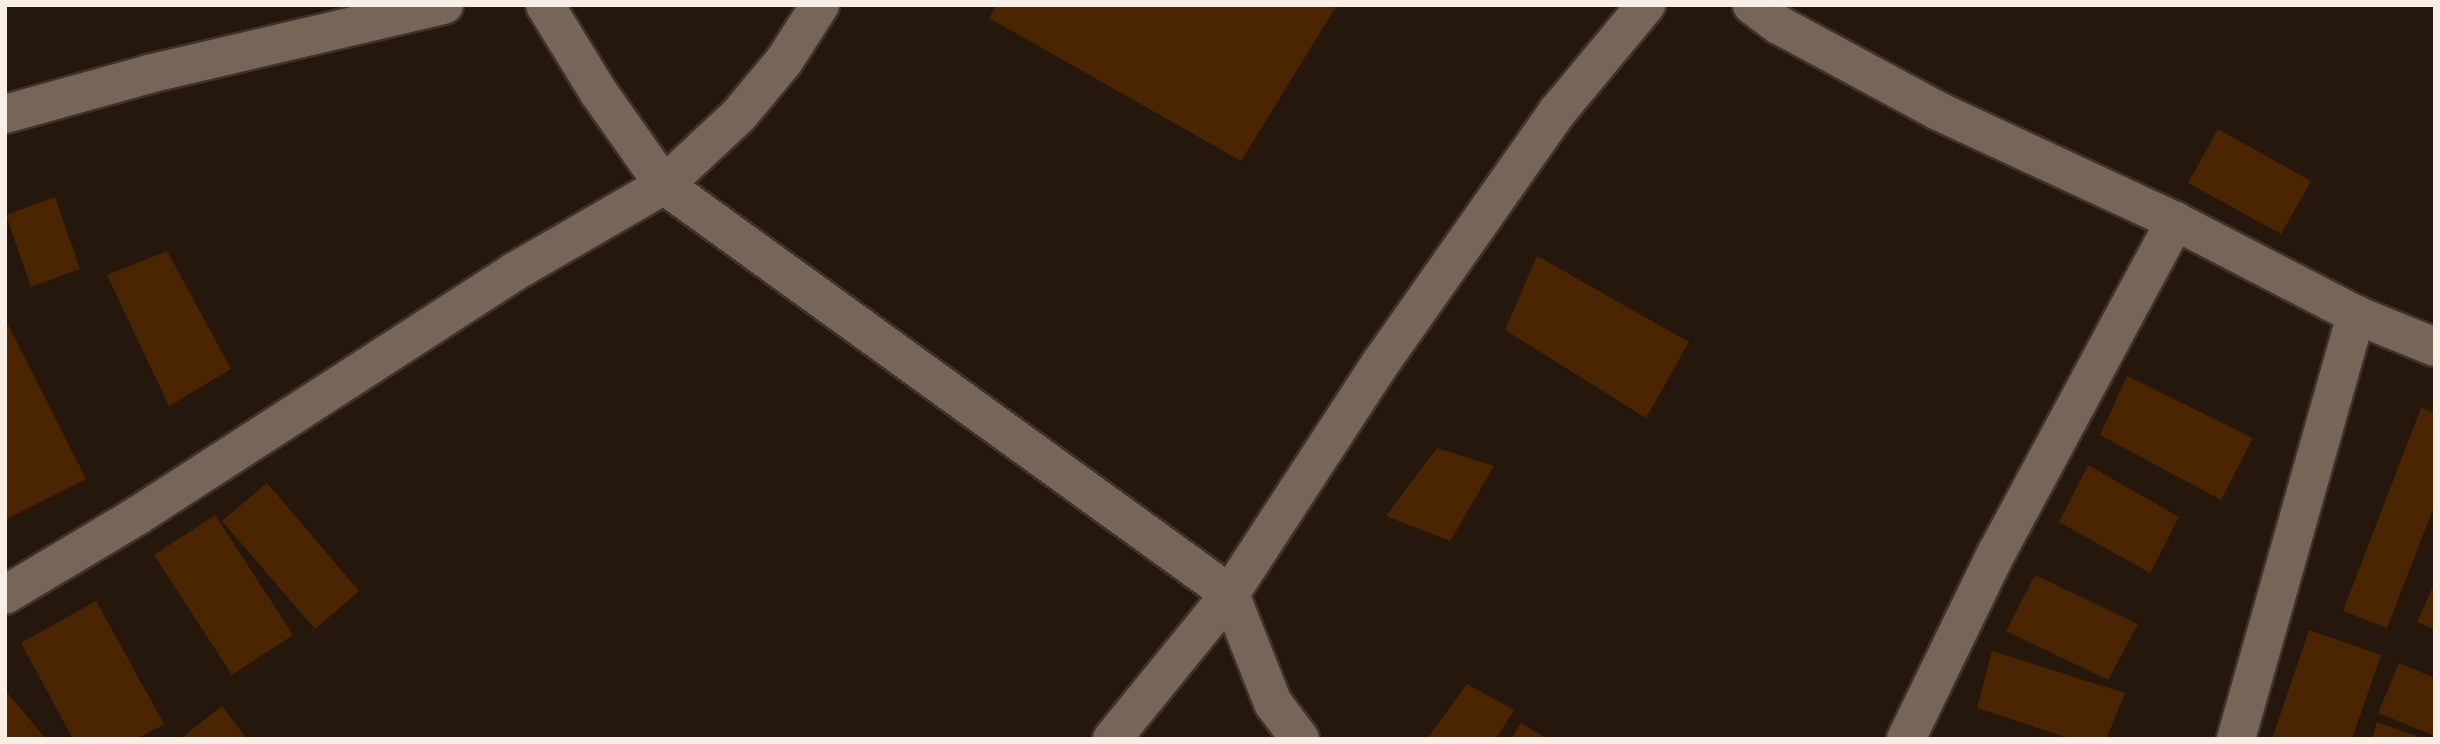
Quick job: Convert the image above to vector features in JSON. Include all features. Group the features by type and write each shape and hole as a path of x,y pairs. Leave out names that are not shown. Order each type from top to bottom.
{"street":[{"path":"5,114 149,74 444,5"},
{"path":"545,5 599,93 664,185 1230,594 1273,703 1300,739"},
{"path":"5,595 137,516 514,272 664,185 739,115 784,61 820,5"},
{"path":"1112,739 1230,594 1380,364 1558,111 1646,5"},
{"path":"1752,5 1779,25 1938,111 2175,221 2356,315 2435,346"},
{"path":"1906,739 1997,552 2175,221"},
{"path":"2236,739 2356,315"}],"building":[{"path":"997,5 1337,5 1241,161 989,18"},
{"path":"2218,129 2311,181 2281,234 2188,183"},
{"path":"55,197 80,269 31,287 6,215"},
{"path":"167,251 231,369 169,406 107,275"},
{"path":"1537,256 1689,342 1646,418 1505,330"},
{"path":"5,319 86,479 5,520"},
{"path":"2127,376 2253,438 2221,500 2100,435"},
{"path":"2421,408 2435,413 2435,504 2387,628 2343,611"},
{"path":"1437,448 1494,466 1450,541 1386,516"},
{"path":"2088,465 2179,517 2150,573 2059,522"},
{"path":"267,483 359,591 315,629 222,521"},
{"path":"215,515 293,635 232,675 154,555"},
{"path":"2035,575 2138,624 2108,680 2006,631"},
{"path":"2435,582 2435,630 2417,622"},
{"path":"96,601 164,724 137,739 73,739 21,643"},
{"path":"2309,630 2381,655 2352,739 2272,739"},
{"path":"1992,651 2125,693 2106,739 2071,739 1977,708"},
{"path":"2399,663 2435,678 2435,736 2378,713"},
{"path":"1467,684 1514,710 1496,739 1427,739"},
{"path":"5,690 46,739 5,739"},
{"path":"222,706 247,739 180,739"},
{"path":"2377,722 2422,738 2422,739 2372,739"},
{"path":"1521,723 1548,739 1511,739"}]}
